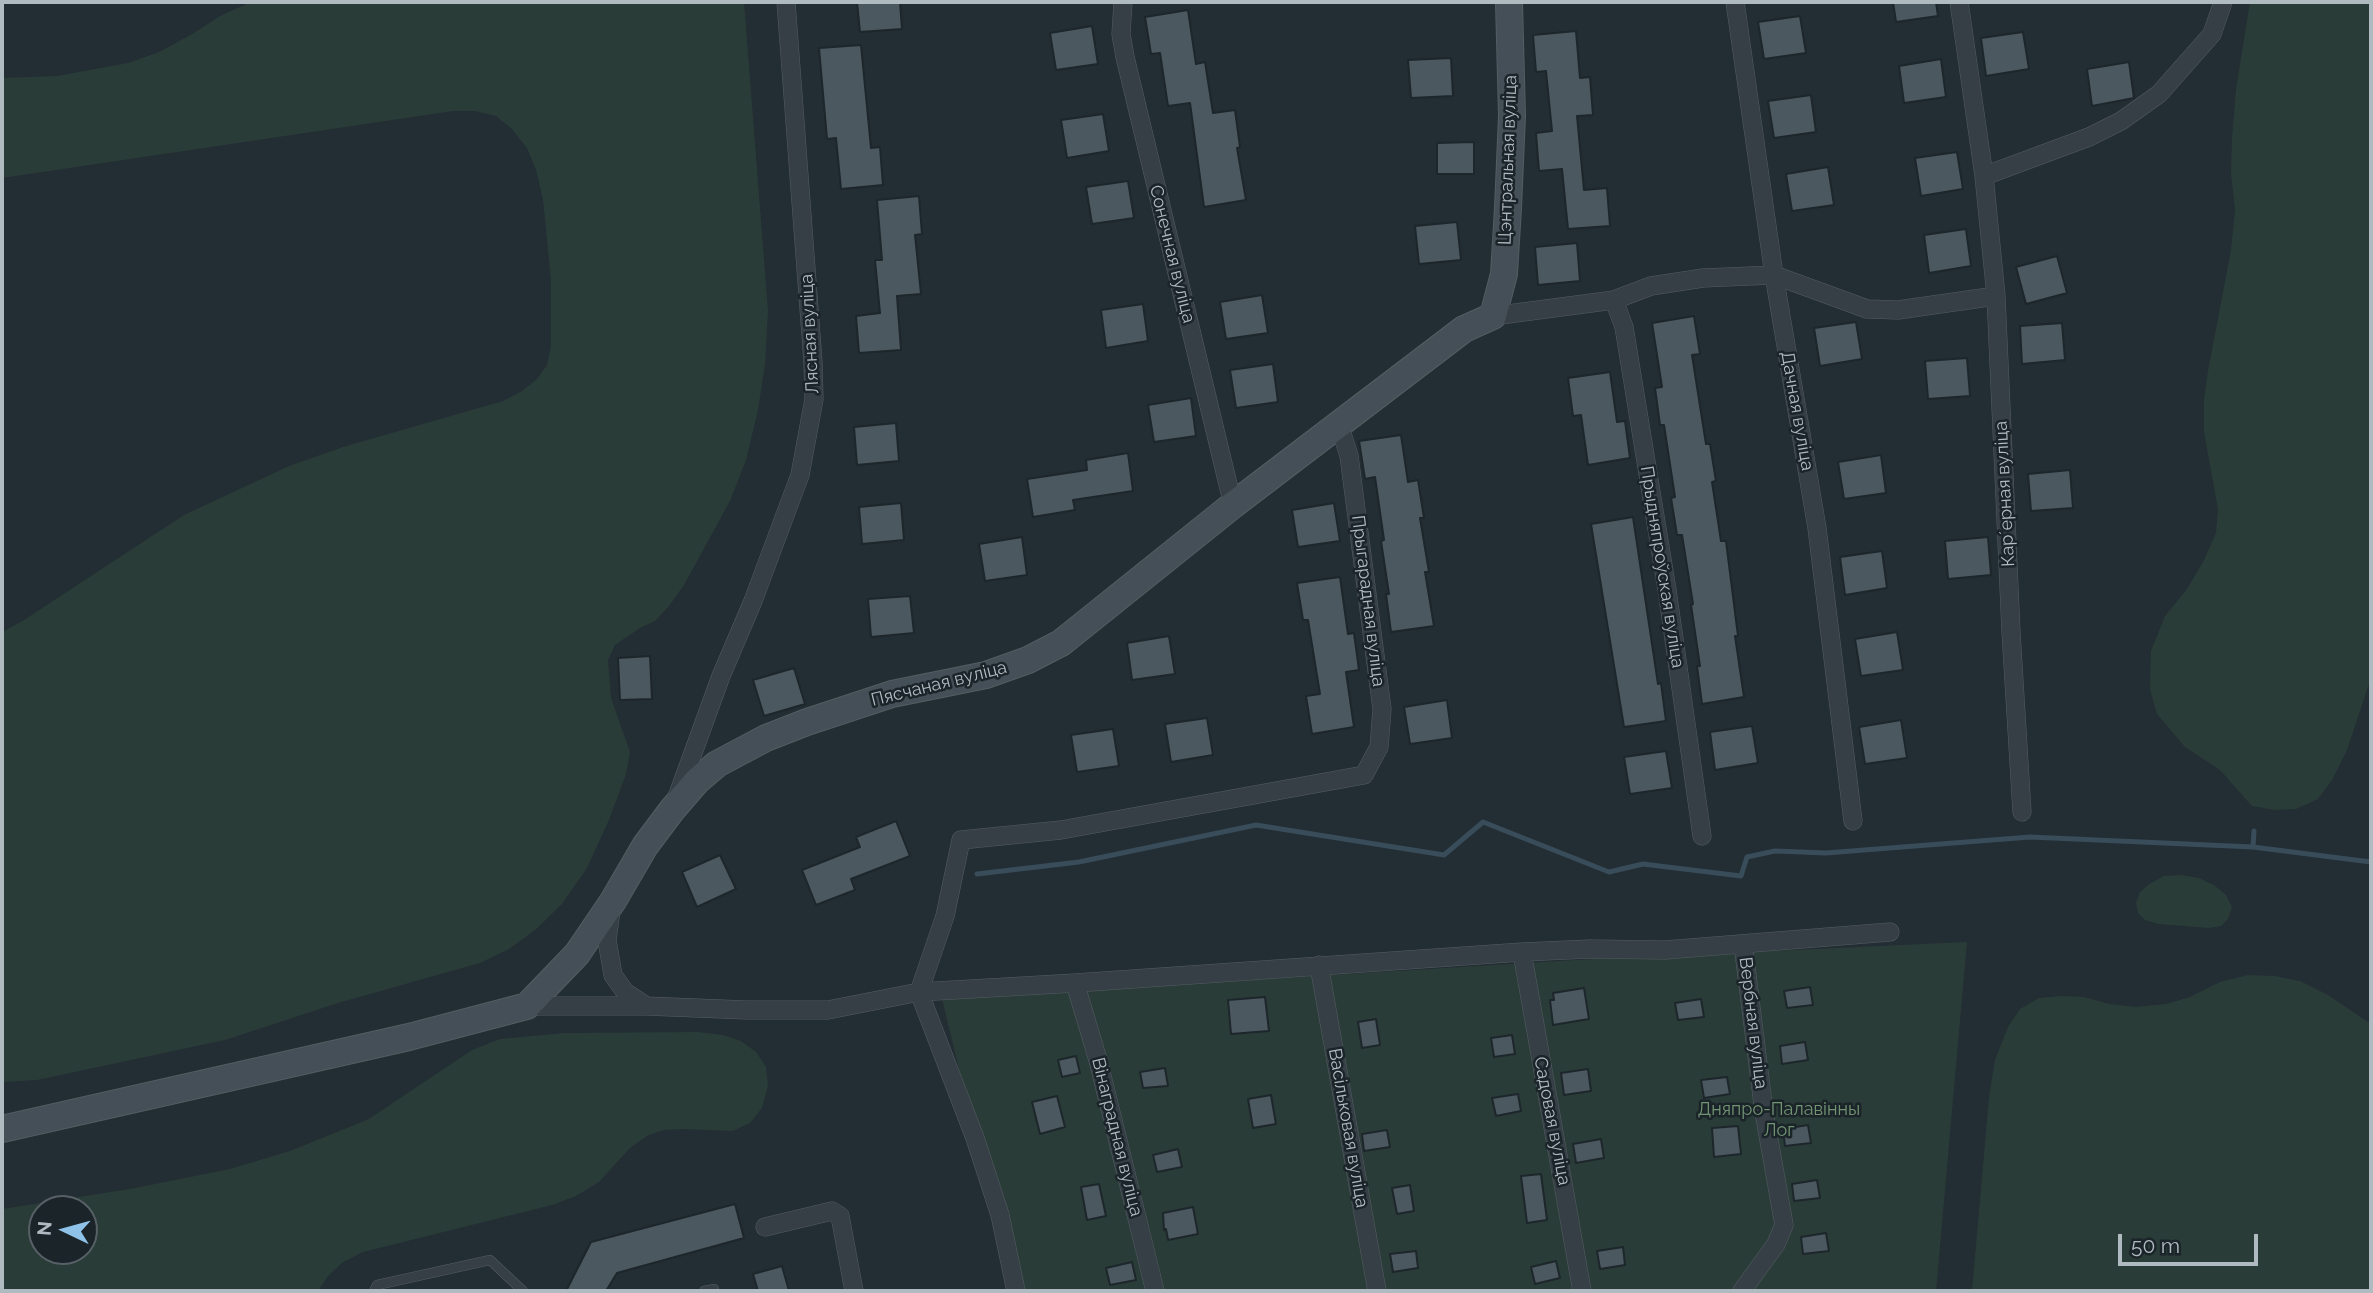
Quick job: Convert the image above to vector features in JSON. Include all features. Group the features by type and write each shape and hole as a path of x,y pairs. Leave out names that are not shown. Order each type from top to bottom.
{"street":[{"name":"Лясная вуліца","path":"671,810 721,676 790,506 800,475 814,399 786,2"},
{"name":"Сонечная вуліца","path":"1123,2 1121,34 1125,57 1233,505"},
{"name":"Цэнтральная вуліца","path":"1493,316 1504,274 1509,195 1512,116 1509,2"},
{"name":"Дачная вуліца","path":"1735,2 1774,275 1816,528 1853,821"},
{"name":"Карʼерная вуліца","path":"1959,2 1984,176 1996,296 2022,811"},
{"path":"1984,176 2089,137 2121,121 2159,94 2212,34 2222,2"},
{"path":"1493,316 1614,300 1651,286 1703,278 1774,275 1867,309 1898,310 1996,296"},
{"name":"Прыдняпроўская вуліца","path":"1614,300 1624,327 1667,590 1702,836"},
{"name":"Пясчаная вуліца","path":"527,1006 577,954 671,810 697,781 717,764 766,737 892,694 986,675 1060,643 1233,505 1464,329 1493,316"},
{"name":"Прыгарадная вуліца","path":"919,992 946,916 961,840 1061,830 1364,775 1380,747 1382,709 1349,456 1339,424"},
{"path":"613,901 607,940 613,975 625,992 646,1006"},
{"path":"2,1129 409,1037 527,1006 828,1010 919,992 1522,952 1665,950 1890,932"},
{"name":"Вербная вуліца","path":"1742,1291 1776,1244 1784,1225 1764,1112 1743,944"},
{"name":"Садовая вуліца","path":"1522,952 1582,1291"},
{"name":"Васільковая вуліца","path":"1319,965 1377,1291"},
{"name":"Вінаградная вуліца","path":"1075,983 1098,1060 1155,1291"},
{"path":"919,992 975,1138 1000,1216 1016,1291"},
{"path":"765,1227 832,1211 840,1216 854,1291"}],"lane":[{"path":"374,1291 377,1285 490,1260 523,1291"},
{"path":"704,1291 714,1291"}],"green space":[{"path":"251,2 744,2 768,311 765,364 758,410 746,460 730,501 684,585 655,621 615,645 608,660 611,698 630,752 626,774 587,868 562,904 534,931 509,949 480,963 338,1003 225,1040 37,1080 2,1082 2,632 184,515 289,466 343,447 503,401 537,379 547,365 551,346 551,280 543,199 527,148 512,129 496,116 475,111 453,111 2,178 2,78 57,76 128,63 159,52 220,16"},
{"path":"2250,2 2371,2 2371,678 2347,750 2332,780 2318,799 2296,809 2275,810 2252,806 2220,770 2185,747 2157,714 2150,689 2151,651 2165,616 2187,589 2216,533 2218,509 2204,432 2204,401 2231,250 2235,210 2231,173 2232,138 2236,89"},
{"path":"2164,876 2199,878 2226,895 2232,907 2228,919 2221,926 2209,928 2158,924 2145,920 2138,913 2136,903 2140,892 2149,884"},
{"name":"Дняпро-Палавінны Лог","path":"1967,942 1936,1291 1013,1291 942,999 1575,960"},
{"path":"2248,975 2275,976 2300,981 2328,995 2371,1024 2371,1291 1972,1291 1989,1097 1995,1060 2008,1027 2020,1009 2039,998 2061,996 2084,997 2109,1004 2136,1007 2166,1004 2190,997 2220,982"},
{"path":"698,1032 723,1035 741,1041 756,1052 766,1067 768,1086 762,1108 750,1123 733,1131 663,1130 647,1136 630,1148 599,1182 576,1196 552,1205 363,1252 343,1262 328,1276 318,1291 2,1291 2,1209 28,1205 28,1265 98,1265 98,1195 92,1195 230,1169 290,1151 369,1119 472,1050 500,1039 564,1033"}],"building":[{"path":"857,2 900,2 902,29 860,32"},
{"path":"1893,2 1936,2 1938,16 1896,22"},
{"path":"1188,10 1196,64 1205,62 1213,113 1235,110 1240,147 1237,148 1246,200 1204,207 1190,103 1168,106 1160,53 1151,54 1145,17"},
{"path":"1800,16 1806,53 1764,59 1758,22"},
{"path":"1092,26 1098,64 1056,70 1050,33"},
{"path":"1576,31 1580,78 1590,77 1593,115 1577,116 1584,190 1607,188 1610,226 1568,229 1562,169 1539,171 1536,133 1552,131 1546,71 1536,72 1533,35"},
{"path":"2023,32 2029,69 1986,76 1981,38"},
{"path":"861,45 871,148 880,147 883,185 841,189 836,138 827,139 819,48"},
{"path":"1451,58 1453,96 1411,98 1408,60"},
{"path":"1941,59 1946,97 1904,103 1899,66"},
{"path":"2129,62 2134,98 2092,106 2087,69"},
{"path":"1811,95 1816,132 1774,138 1768,101"},
{"path":"1103,114 1109,151 1067,158 1061,120"},
{"path":"1474,142 1474,174 1437,174 1437,143"},
{"path":"1957,152 1963,189 1921,196 1915,158"},
{"path":"1828,167 1834,205 1792,211 1786,174"},
{"path":"1128,181 1134,218 1092,224 1086,187"},
{"path":"919,196 922,234 915,235 921,294 897,296 901,350 859,353 856,316 880,313 875,260 882,260 877,200"},
{"path":"1457,222 1461,260 1419,264 1415,226"},
{"path":"1966,229 1971,266 1929,273 1924,235"},
{"path":"1577,243 1580,281 1538,285 1535,247"},
{"path":"2057,256 2067,293 2026,304 2016,267"},
{"path":"1262,295 1268,333 1226,339 1220,302"},
{"path":"1143,304 1148,341 1106,348 1101,310"},
{"path":"1694,316 1700,354 1692,355 1706,444 1710,444 1716,481 1712,482 1721,541 1726,541 1744,697 1702,704 1693,604 1682,535 1677,535 1671,498 1675,497 1664,425 1660,425 1655,388 1662,387 1652,323"},
{"path":"1856,322 1862,359 1820,366 1814,328"},
{"path":"2062,323 2065,360 2022,364 2020,326"},
{"path":"1967,358 1970,396 1928,399 1925,361"},
{"path":"1273,364 1278,402 1236,408 1230,370"},
{"path":"1610,372 1617,422 1625,421 1630,458 1588,465 1581,415 1573,416 1568,378"},
{"path":"1191,398 1196,436 1154,442 1148,405"},
{"path":"896,423 899,461 857,465 854,427"},
{"path":"1401,435 1408,482 1418,480 1424,518 1420,518 1429,572 1425,572 1434,626 1391,632 1386,594 1389,594 1381,541 1384,540 1375,477 1365,479 1359,441"},
{"path":"1128,453 1133,491 1073,500 1075,510 1033,517 1027,479 1087,470 1086,460"},
{"path":"1881,455 1886,493 1844,499 1838,462"},
{"path":"2070,470 2073,508 2031,511 2028,474"},
{"path":"901,503 904,540 862,544 859,507"},
{"path":"1334,503 1340,541 1298,547 1292,510"},
{"path":"1633,517 1666,721 1624,727 1591,524"},
{"path":"1022,537 1027,575 985,581 979,544"},
{"path":"1988,537 1991,575 1948,579 1945,541"},
{"path":"1882,551 1887,588 1845,595 1840,557"},
{"path":"1340,577 1348,634 1354,633 1359,670 1346,672 1354,727 1312,734 1306,696 1320,694 1308,620 1303,620 1297,583"},
{"path":"910,596 914,633 871,637 868,599"},
{"path":"1897,632 1903,670 1861,676 1855,639"},
{"path":"1169,636 1175,674 1132,680 1127,643"},
{"path":"650,656 652,699 620,700 618,658"},
{"path":"794,668 805,704 764,716 753,680"},
{"path":"1447,700 1452,738 1410,744 1404,707"},
{"path":"1207,718 1213,755 1171,762 1165,724"},
{"path":"1901,720 1907,758 1865,764 1859,727"},
{"path":"1752,726 1758,763 1715,770 1710,732"},
{"path":"1113,729 1119,766 1077,772 1071,735"},
{"path":"1666,751 1672,788 1630,794 1624,757"},
{"path":"896,821 910,856 851,879 855,890 816,905 802,870 860,847 856,837"},
{"path":"720,855 736,889 697,907 682,872"},
{"path":"1810,987 1813,1005 1787,1008 1784,991"},
{"path":"1584,988 1589,1019 1553,1025 1550,1000 1554,1000 1553,993"},
{"path":"1265,997 1269,1031 1231,1034 1228,1000"},
{"path":"1701,999 1704,1017 1678,1020 1675,1003"},
{"path":"1376,1019 1380,1045 1362,1048 1358,1022"},
{"path":"1512,1035 1515,1054 1494,1057 1491,1038"},
{"path":"1805,1042 1808,1060 1782,1064 1780,1046"},
{"path":"1076,1056 1080,1073 1062,1077 1058,1060"},
{"path":"1165,1068 1168,1086 1143,1088 1140,1072"},
{"path":"1588,1069 1591,1091 1564,1095 1561,1073"},
{"path":"1727,1077 1730,1094 1704,1098 1701,1080"},
{"path":"1518,1094 1521,1111 1496,1116 1492,1098"},
{"path":"1271,1095 1276,1124 1253,1128 1248,1099"},
{"path":"1057,1096 1065,1127 1040,1134 1032,1102"},
{"path":"1808,1125 1811,1143 1785,1146 1783,1129"},
{"path":"1738,1126 1741,1154 1714,1157 1712,1128"},
{"path":"1387,1130 1390,1147 1364,1151 1362,1134"},
{"path":"1601,1139 1604,1158 1576,1163 1573,1144"},
{"path":"1178,1149 1182,1167 1157,1172 1153,1155"},
{"path":"1541,1174 1547,1220 1527,1223 1521,1176"},
{"path":"1817,1180 1820,1198 1794,1201 1792,1184"},
{"path":"1099,1184 1106,1216 1087,1220 1081,1187"},
{"path":"1410,1185 1414,1211 1397,1214 1392,1188"},
{"path":"735,1204 744,1238 617,1273 606,1291 566,1291 591,1242"},
{"path":"1193,1207 1198,1234 1168,1240 1166,1229 1164,1230 1163,1213"},
{"path":"1826,1233 1829,1251 1803,1254 1801,1237"},
{"path":"1623,1247 1625,1265 1600,1269 1597,1251"},
{"path":"1416,1251 1418,1268 1393,1272 1390,1254"},
{"path":"1556,1261 1560,1278 1535,1284 1531,1267"},
{"path":"1132,1262 1136,1280 1110,1285 1106,1268"},
{"path":"782,1266 789,1291 758,1291 753,1274"}],"waterway":[{"path":"977,874 1079,862 1256,825 1444,855 1483,822 1609,872 1643,864 1741,876 1747,857 1775,851 1826,853 2030,837 2253,847 2371,862"},
{"path":"2253,847 2254,831"}]}
